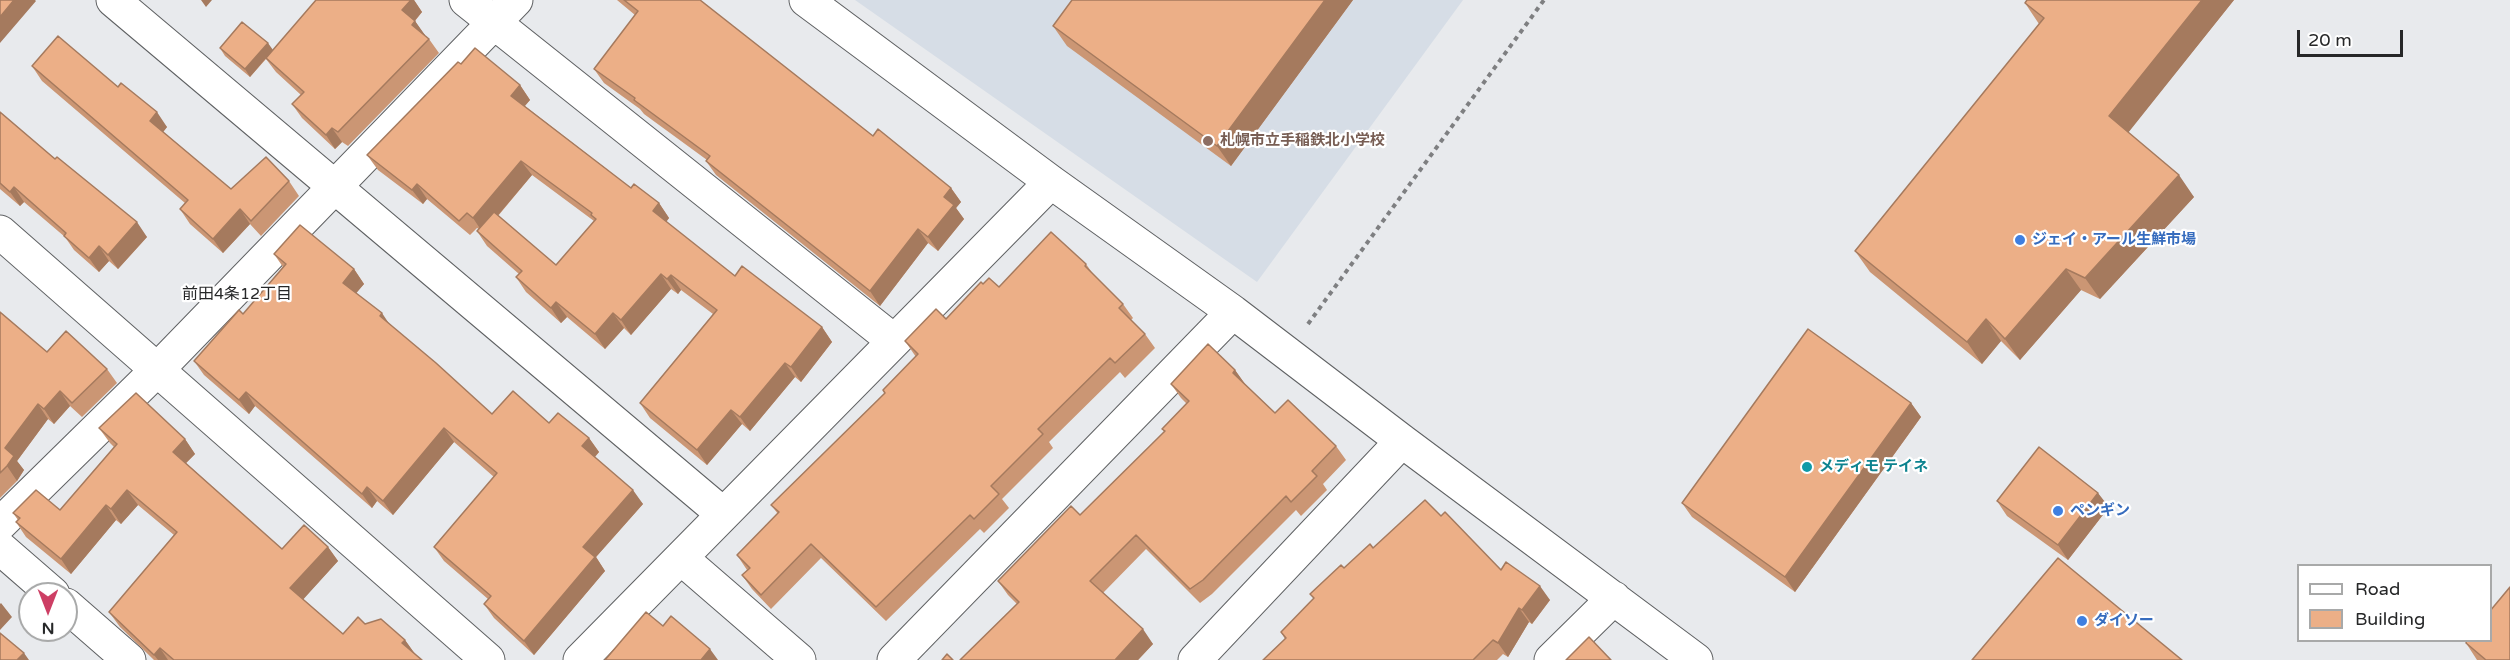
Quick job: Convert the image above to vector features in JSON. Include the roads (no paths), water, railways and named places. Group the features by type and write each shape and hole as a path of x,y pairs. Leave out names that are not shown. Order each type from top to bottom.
{"street":[{"path":"112,0 723,514"},
{"path":"466,0 505,11 894,341"},
{"path":"806,0 1051,182 1233,312 1696,660"},
{"path":"0,524 157,370 505,11"},
{"path":"579,660 1051,182"},
{"path":"0,232 488,660"},
{"path":"894,660 1233,312"},
{"path":"1195,660 1402,441"},
{"path":"0,548 39,582"},
{"path":"681,558 799,660"},
{"path":"1551,660 1614,598"},
{"path":"78,615 129,660"}],"place":[{"name":"札幌市立手稲鉄北小学校","path":"1208,141"},
{"name":"ジェイ・アール生鮮市場","path":"2020,240"},
{"name":"メディモ テイネ","path":"1807,467"},
{"name":"ペンギン","path":"2058,511"},
{"name":"ダイソー","path":"2082,621"}],"district":[{"name":"前田4条12丁目","path":"237,295"}]}
